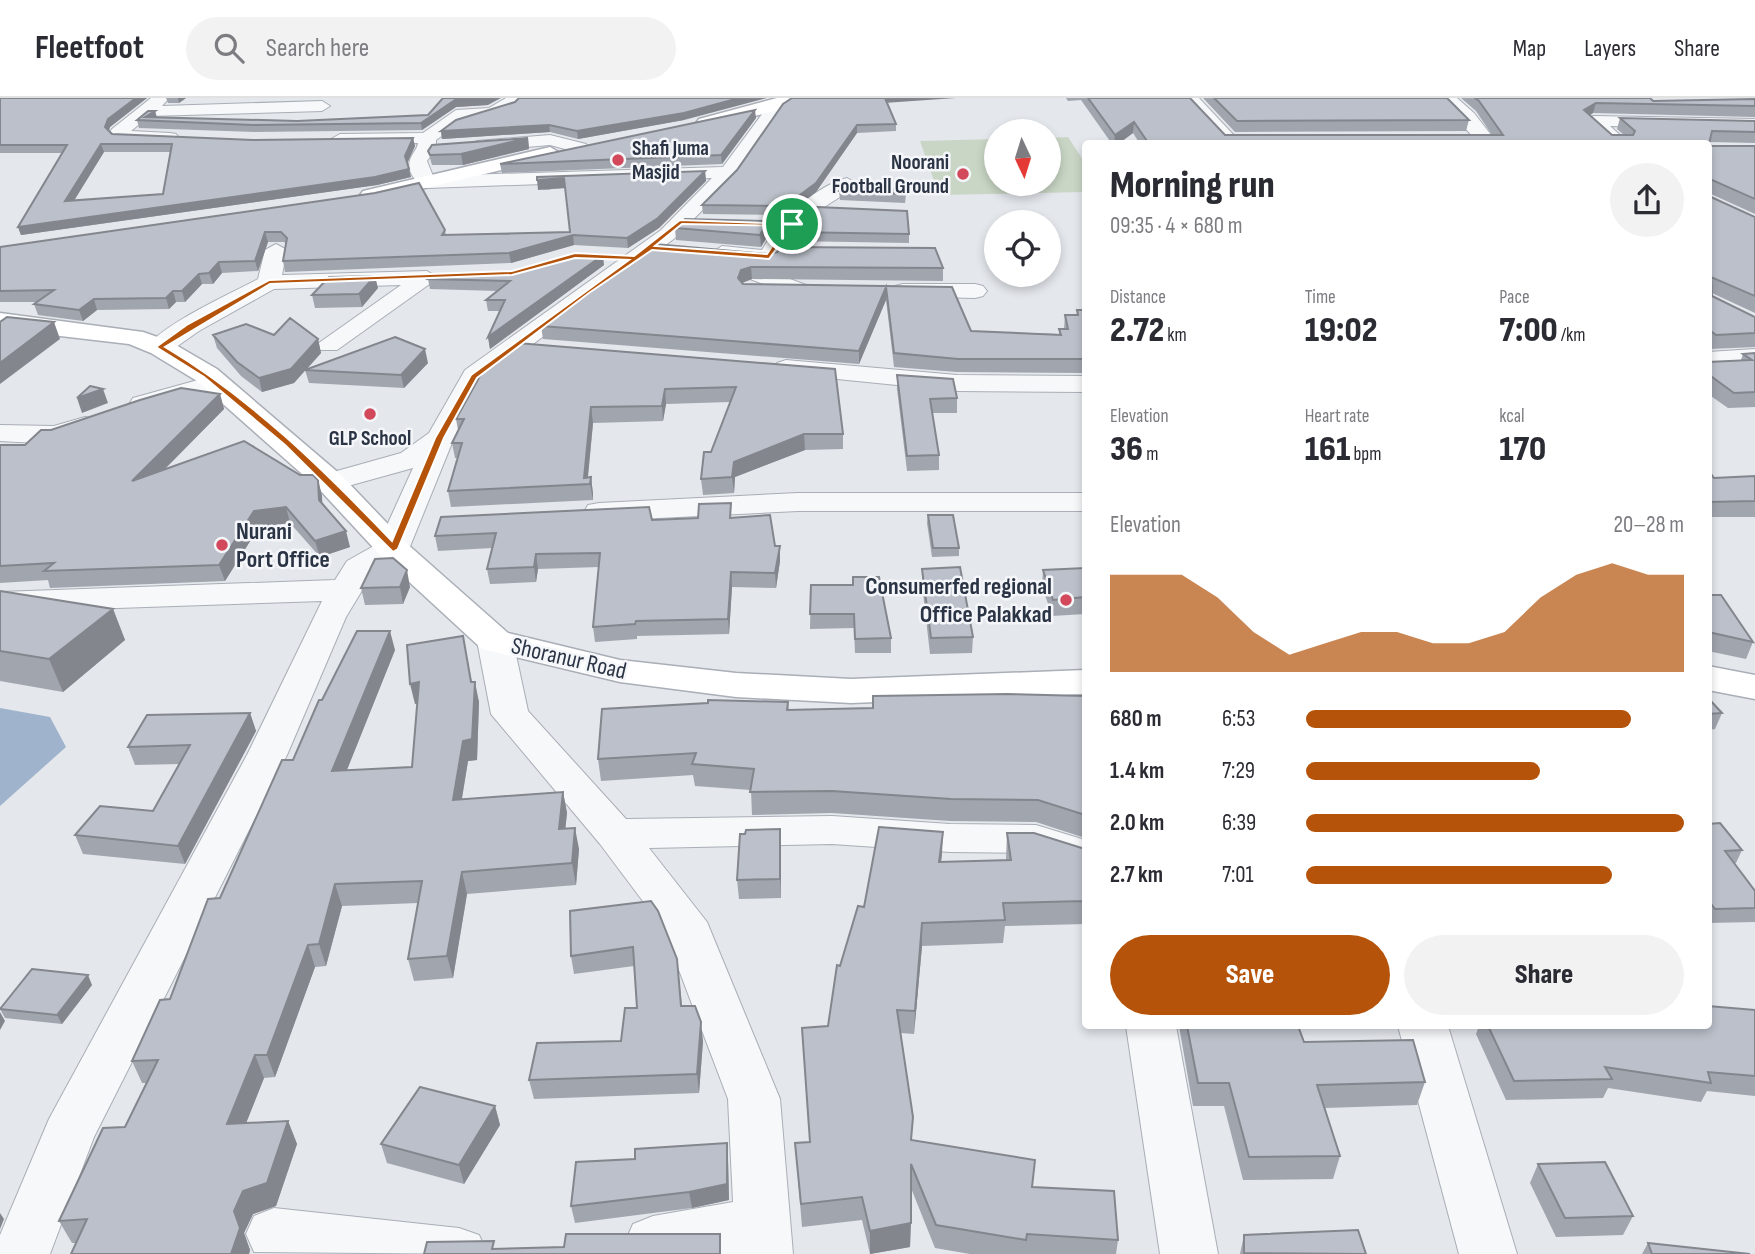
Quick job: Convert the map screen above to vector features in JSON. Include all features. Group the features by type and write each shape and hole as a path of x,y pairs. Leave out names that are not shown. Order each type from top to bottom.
{"main road":[{"path":"685,128 779,107"},
{"path":"351,198 606,143"},
{"name":"Shoranur Road","path":"0,321 111,333 160,347 216,383 331,482 410,530 495,641 620,671 736,685 850,691 1082,682"},
{"path":"1712,679 1755,687"}],"street":[{"path":"162,98 118,133 183,139"},
{"path":"517,98 493,113 462,114 427,143 418,161 420,173 428,182 482,184 660,171 729,173"},
{"path":"1190,98 1230,140"},
{"path":"1447,98 1468,117 1486,140"},
{"path":"145,111 322,106"},
{"path":"21,1254 68,1135 267,755 345,590 359,568 410,530 440,438 474,376 643,253 680,222 729,173 779,107"},
{"path":"1616,140 1593,121 1755,124"},
{"path":"1718,123 1746,141"},
{"path":"1249,140 1258,139"},
{"path":"1460,139 1474,140"},
{"path":"320,140 427,143 452,147 550,140 580,148"},
{"path":"760,273 783,231 811,207 847,184"},
{"path":"811,207 852,209"},
{"path":"680,222 708,223"},
{"path":"764,224 792,224"},
{"path":"269,282 276,250"},
{"path":"599,256 692,251 810,290"},
{"path":"760,273 800,251"},
{"path":"160,347 190,326 269,282 454,276"},
{"path":"328,345 427,278"},
{"path":"884,291 975,291"},
{"path":"513,347 554,350"},
{"path":"1712,360 1755,357"},
{"path":"762,366 957,383 1082,384"},
{"path":"0,433 56,435 115,413 216,383"},
{"path":"331,482 411,459 440,438"},
{"path":"577,513 798,502 1082,502"},
{"path":"0,602 345,590"},
{"path":"495,641 510,714 615,834 684,922 754,1099 763,1237 692,1237 607,1248"},
{"path":"615,834 832,830 950,838 1037,839 1082,855"},
{"path":"1152,1029 1189,1254"},
{"path":"1424,1029 1488,1254"},
{"path":"274,1234 459,1254"}],"green space":[{"name":"Noorani Football Ground","path":"1061,137 1068,137 1082,158 1082,192 1061,192"},
{"name":"Noorani Football Ground","path":"984,139 984,194 939,195 920,141"}],"water":[{"path":"0,708 50,717 66,747 0,806"}],"building":[{"path":"0,98 136,98 108,119 105,127 112,134 253,140 413,138 405,156 409,169 375,177 18,227 67,145 0,145","holes":["101,144 172,144 163,194 65,201"]},
{"path":"443,98 486,98 455,100 421,123 253,125 137,120 148,111 155,111 145,117 297,121 428,115"},
{"path":"519,98 739,98 684,113 577,131 549,125 441,131 456,120 515,102"},
{"path":"792,98 885,98 896,124 857,125 816,183 785,206 702,205 737,170 783,104"},
{"path":"1088,98 1190,98 1225,135 1503,135 1475,98 1650,98 1653,101 1755,99 1755,106 1596,103 1584,110 1612,135 1633,135 1635,131 1620,118 1755,121 1755,132 1712,131 1710,140 1146,140 1134,122 1115,135"},
{"path":"1214,98 1447,98 1469,120 1237,121"},
{"path":"755,110 721,155 500,164"},
{"path":"528,138 461,154 430,155 428,151 432,145"},
{"path":"1712,146 1755,146 1755,199 1712,180"},
{"path":"705,171 658,218 627,238 573,235 509,253 283,261 287,238 281,232 265,232 255,261 219,262 209,273 199,274 182,291 173,291 166,298 94,299 79,310 34,304 54,290 0,291 0,247 375,193 419,183 445,230 442,235 570,232 564,178 537,180 537,177"},
{"path":"880,182 880,189 905,189 906,194 839,191 851,183"},
{"path":"1712,197 1755,217 1755,296 1712,277"},
{"path":"817,207 907,211 909,234 791,232"},
{"path":"685,219 768,221 760,235 675,228"},
{"path":"654,244 768,254 777,252 781,247 935,248 943,268 751,267 741,270 738,278 743,284 952,287 971,331 1061,335 1059,329 1068,329 1065,315 1078,315 1077,310 1082,310 1082,359 958,359 894,353 886,287 859,351 541,326"},
{"path":"575,254 603,255 488,337 505,300 486,300 510,281 428,279 432,276 511,272"},
{"path":"375,276 359,294 312,295 329,277"},
{"path":"1712,296 1755,317 1755,333 1716,335 1712,332"},
{"path":"7,317 54,322 0,363 0,322"},
{"path":"290,318 318,339 291,369 259,378 237,362 213,335 246,324 274,335"},
{"path":"395,337 425,349 401,375 305,370"},
{"path":"517,343 835,369 843,434 804,434 734,462 732,477 701,479 704,452 711,452 736,387 665,389 662,406 591,407 584,478 591,477 590,484 448,491 462,443 452,443 464,419 456,419 485,367"},
{"path":"1755,353 1755,392 1734,393 1712,377 1712,362 1752,360 1743,354"},
{"path":"897,375 953,379 957,398 930,399 939,455 907,456"},
{"path":"90,386 103,389 77,398"},
{"path":"181,388 220,394 132,481 244,441 300,475 313,475 318,480 319,500 346,531 315,541 286,507 254,511 219,565 44,571 54,563 0,566 0,445 25,445 41,430 51,430"},
{"path":"1712,475 1714,478 1755,476 1755,501 1712,502"},
{"path":"731,503 730,518 770,515 775,546 780,546 775,573 731,572 728,619 636,621 635,624 593,627 600,553 536,554 534,567 487,569 496,533 435,536 441,517 649,507 652,520 698,518 699,504"},
{"path":"928,515 953,515 959,548 933,548"},
{"path":"393,558 407,570 400,587 361,588 375,559"},
{"path":"960,567 973,637 931,638 922,569"},
{"path":"1082,568 1082,597 1053,600 1043,570"},
{"path":"853,577 879,577 891,638 855,639 854,614 810,614 811,585 853,585"},
{"path":"0,591 113,609 49,659 0,651"},
{"path":"1712,595 1721,595 1753,642 1712,633"},
{"path":"357,631 390,631 332,771 412,767 419,682 410,684 407,645 463,636 471,682 475,682 472,739 463,741 453,800 563,792 559,829 575,828 572,863 462,872 447,956 408,959 422,881 335,884 319,944 308,945 267,1055 255,1055 227,1124 288,1121 267,1183 243,1191 234,1211 240,1228 231,1254 71,1254 87,1219 59,1221 103,1128 125,1127 158,1060 132,1061 160,1000 170,999 208,899 220,898 282,760 293,760 319,700 322,700"},
{"path":"873,696 1082,696 1082,814 1038,800 951,799 832,791 750,792 754,769 692,764 696,753 598,759 602,709 708,703 708,700 788,702 787,710 873,708"},
{"path":"1712,702 1722,713 1712,714"},
{"path":"250,713 178,846 75,835 100,806 153,811 190,745 128,747 147,715"},
{"path":"1720,823 1742,850 1725,851 1755,891 1755,908 1715,909 1712,905 1712,824"},
{"path":"879,827 943,832 939,862 1011,860 1007,833 1034,833 1082,848 1082,901 1003,903 1005,920 922,923 915,1011 897,1010 913,1117 911,1140 1035,1160 1032,1187 1114,1191 1118,1240 1027,1234 1026,1240 936,1225 911,1164 911,1223 870,1231 862,1197 801,1204 795,1143 810,1142 802,1028 828,1026 837,965 840,966 858,906 864,907"},
{"path":"780,829 780,879 737,880 740,834 745,834 746,830"},
{"path":"651,901 658,911 677,959 681,1006 695,1006 701,1022 697,1074 529,1080 537,1043 621,1041 625,1008 637,1008 633,947 571,956 570,911"},
{"path":"32,969 88,975 57,1015 0,1009"},
{"path":"1712,1006 1755,1010 1755,1076 1708,1072 1711,1083 1605,1067 1612,1079 1514,1081 1489,1029 1712,1029"},
{"path":"1188,1029 1299,1029 1304,1042 1413,1040 1425,1082 1317,1085 1340,1156 1249,1157 1229,1083 1198,1083"},
{"path":"420,1087 495,1106 459,1165 381,1144"},
{"path":"727,1143 727,1184 689,1192 571,1206 576,1162 635,1159 635,1149"},
{"path":"1605,1162 1633,1216 1565,1218 1538,1164"},
{"path":"1358,1230 1366,1254 1244,1253 1244,1235"},
{"path":"566,1234 720,1234 720,1254 424,1254 427,1242 494,1241 492,1249 564,1247"},
{"path":"1648,1243 1750,1254 1652,1254"}],"place":[{"name":"Shafi Juma Masjid","path":"618,160"},
{"name":"Noorani Football Ground","path":"963,174"},
{"name":"GLP School","path":"370,414"},
{"name":"Nurani Port Office","path":"222,545"},
{"name":"Consumerfed regional Office Palakkad","path":"1066,600"}],"route":[{"path":"792,224 680,222 636,258 575,256 512,273 269,282 190,326 160,347 207,375 288,443 331,482 393,549 440,438 474,376 587,291 636,258 651,247 769,257 783,231 792,224"}]}
